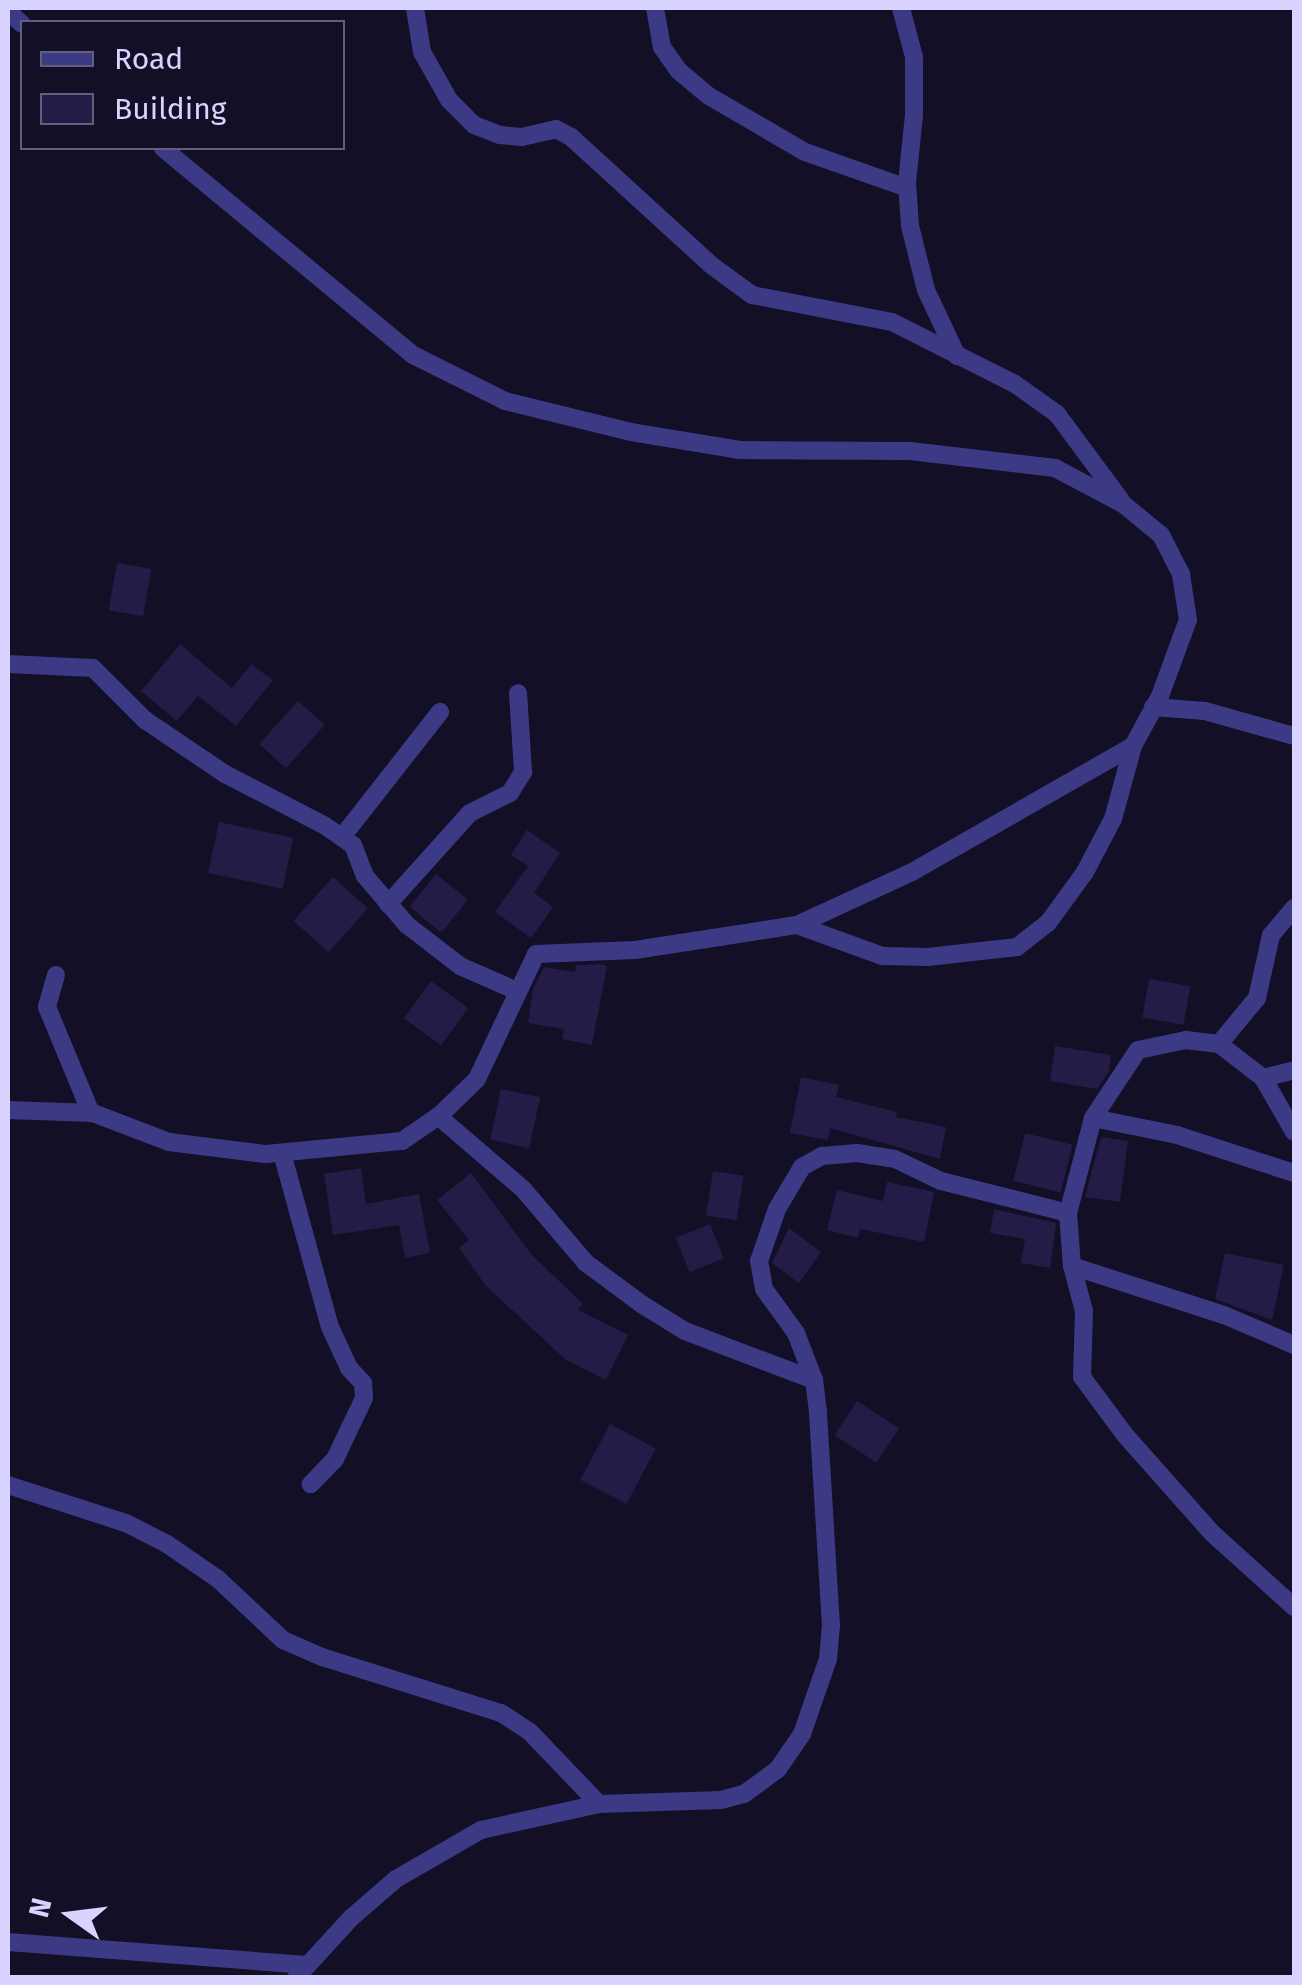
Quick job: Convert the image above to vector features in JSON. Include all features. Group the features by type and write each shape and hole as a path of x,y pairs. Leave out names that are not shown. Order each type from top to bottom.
{"street":[{"path":"415,8 422,52 449,100 474,125 500,135 522,137 556,129 571,137 711,265 752,295 892,322 1015,384 1057,414 1124,504"},
{"path":"655,8 662,47 679,71 709,96 805,152 908,188"},
{"path":"906,8 914,57 910,226 926,290 957,356"},
{"path":"165,150 413,355 506,400 630,432 740,450 910,451 1054,468 1124,504 1161,535 1180,574 1186,599 1188,620 1182,644 1133,746 1112,819 1086,872 1048,923 1017,946 928,957 882,956 797,925"},
{"path":"8,664 93,668 145,720 209,763 353,845 365,876 406,925 460,966 516,992"},
{"path":"388,904 470,813 510,793 523,772 518,692"},
{"path":"1153,708 1204,711 1294,736"},
{"path":"342,837 440,712"},
{"path":"8,1110 91,1113 169,1142 282,1153 402,1141 438,1116 476,1079 504,1029 516,992 536,954 669,946 797,925 912,872 1133,746"},
{"path":"1219,1044 1257,998 1271,935 1294,908"},
{"path":"56,975 46,1007 91,1113"},
{"path":"1294,1132 1263,1078 1219,1044 1186,1040 1138,1050 1094,1118 1068,1213 1072,1266 1084,1310 1082,1377 1125,1435 1212,1532 1294,1607"},
{"path":"1263,1078 1294,1070"},
{"path":"438,1116 522,1188 586,1263 643,1305 685,1331 814,1380"},
{"path":"1094,1118 1177,1135 1294,1173"},
{"path":"282,1153 330,1327 349,1368 363,1382 364,1398 335,1458 311,1484"},
{"path":"8,1942 301,1971 351,1918 396,1879 481,1830 599,1804 721,1800 744,1794 778,1769 802,1734 828,1660 831,1626 814,1380 796,1333 764,1288 759,1261 777,1209 802,1167 822,1156 857,1153 895,1159 941,1181 1068,1213"},
{"path":"1072,1266 1224,1314 1294,1346"},
{"path":"8,1485 126,1523 166,1544 218,1579 251,1614 296,1646 501,1713 529,1731 599,1804"}],"building":[{"path":"117,563 151,569 143,616 109,610"},
{"path":"180,644 232,688 251,664 273,680 236,726 198,696 177,721 141,691"},
{"path":"298,701 325,725 286,768 259,744"},
{"path":"219,822 293,838 283,889 208,873"},
{"path":"527,830 560,853 534,893 553,907 531,938 495,912 528,866 511,855"},
{"path":"436,874 468,900 441,932 410,907"},
{"path":"333,877 368,908 328,952 294,921"},
{"path":"576,965 607,966 592,1045 562,1039 564,1029 528,1023 533,989 544,967 575,972"},
{"path":"1149,979 1190,986 1184,1025 1142,1017"},
{"path":"431,981 468,1008 441,1045 404,1018"},
{"path":"1055,1046 1111,1055 1109,1071 1097,1089 1050,1081"},
{"path":"801,1077 839,1085 836,1097 897,1112 896,1117 946,1127 940,1159 830,1128 828,1140 790,1133"},
{"path":"501,1089 540,1097 529,1148 490,1140"},
{"path":"1025,1133 1073,1145 1061,1192 1013,1181"},
{"path":"1101,1137 1128,1141 1120,1202 1085,1197"},
{"path":"361,1168 366,1204 419,1194 430,1253 405,1258 399,1225 333,1235 324,1174"},
{"path":"713,1171 744,1176 737,1220 706,1215"},
{"path":"471,1173 531,1254 583,1304 578,1310 628,1335 606,1380 565,1359 486,1286 459,1248 469,1240 437,1200"},
{"path":"887,1182 934,1192 924,1242 860,1229 858,1238 827,1230 837,1190 883,1201"},
{"path":"994,1209 1056,1223 1050,1268 1021,1263 1025,1239 990,1233"},
{"path":"710,1224 724,1258 690,1272 676,1238"},
{"path":"789,1228 821,1252 799,1283 772,1263"},
{"path":"1225,1253 1284,1265 1272,1320 1215,1299"},
{"path":"857,1401 899,1428 877,1463 835,1435"},
{"path":"610,1424 656,1448 626,1504 580,1480"}]}
